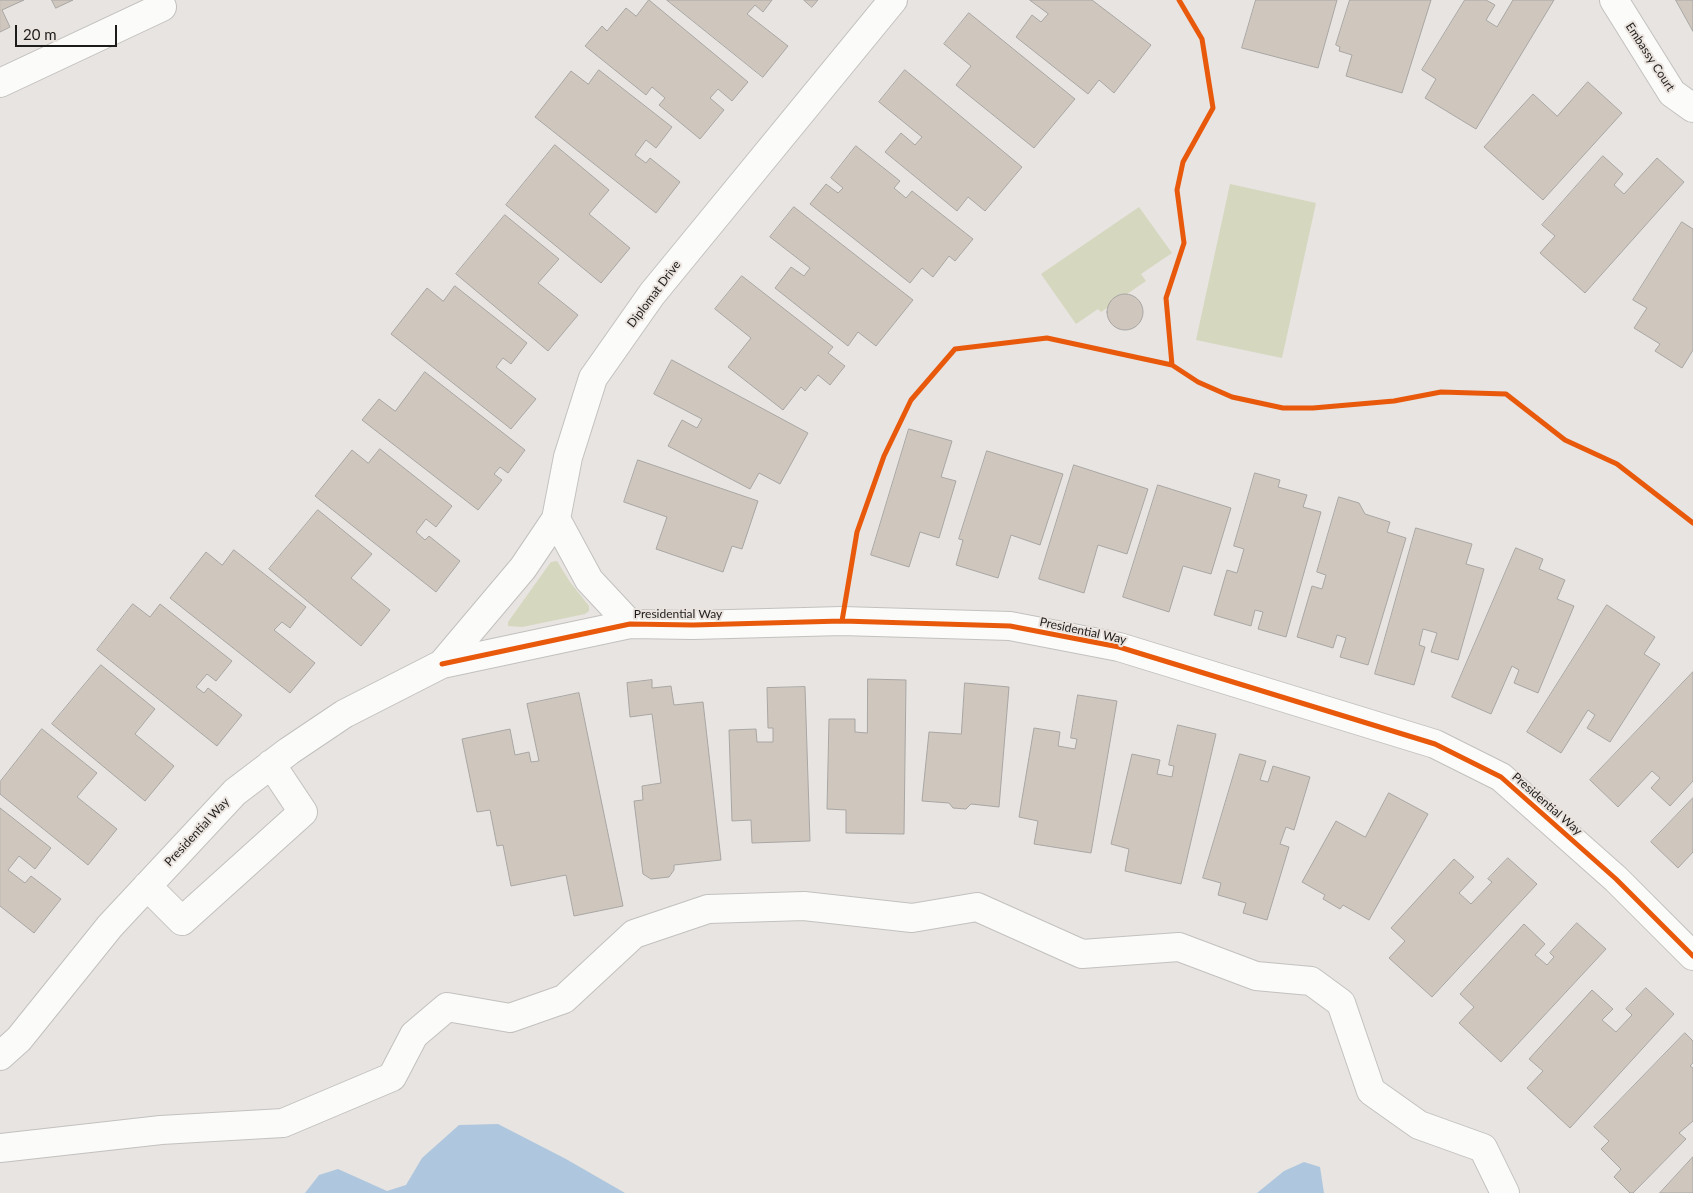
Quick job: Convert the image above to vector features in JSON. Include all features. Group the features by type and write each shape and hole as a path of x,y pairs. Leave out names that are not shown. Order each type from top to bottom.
{"street":[{"name":"Diplomat Drive","path":"556,519 568,457 594,378 652,294 892,0"},
{"name":"Embassy Court","path":"1614,0 1672,93 1693,108"},
{"path":"0,83 162,7"},
{"path":"556,519 589,580 630,624"},
{"name":"Presidential Way","path":"442,664 523,568 556,519"},
{"name":"Presidential Way","path":"0,1056 19,1039 110,926 147,886 235,792 271,764 344,714 442,664 630,624 693,625 842,621 1010,626 1119,647 1435,744 1501,777 1616,879 1693,956"},
{"path":"147,886 182,922 303,812 271,764"},
{"path":"0,1148 161,1130 283,1123 392,1077 414,1035 447,1007 510,1018 564,999 634,934 708,909 804,906 912,918 977,907 1082,954 1179,947 1256,976 1311,981 1341,1004 1370,1091 1419,1125 1483,1148 1505,1193"}],"green space":[{"path":"1230,184 1316,203 1282,358 1196,340"},
{"path":"1139,207 1172,253 1141,274 1146,281 1101,312 1098,309 1076,324 1041,274"},
{"path":"557,561 570,582 589,606 589,611 585,614 522,627 508,626 508,622 551,562"}],"water":[{"path":"498,1124 566,1159 625,1193 305,1193 319,1175 338,1169 387,1191 406,1185 422,1158 459,1125"},
{"path":"1304,1162 1320,1167 1324,1193 1257,1193 1284,1171"}],"building":[{"path":"0,0 24,0 2,10 10,27 0,32"},
{"path":"52,0 73,0 56,8"},
{"path":"649,0 748,82 732,101 718,89 710,98 724,110 700,139 659,105 665,98 652,87 646,95 585,46 602,26 607,31 626,8 636,16"},
{"path":"667,0 772,0 763,12 755,5 747,14 788,46 763,77"},
{"path":"804,0 818,0 812,7"},
{"path":"1030,0 1092,0 1151,45 1114,93 1099,80 1088,94 1016,37 1032,15 1041,22 1048,14"},
{"path":"1256,0 1337,0 1318,68 1242,48"},
{"path":"1350,0 1431,0 1402,93 1346,76 1352,55 1339,51 1340,47 1336,45"},
{"path":"1465,0 1486,0 1495,5 1486,20 1497,27 1513,0 1554,0 1476,129 1425,98 1436,79 1422,70"},
{"path":"1676,0 1693,0 1693,31"},
{"path":"969,13 1075,99 1034,148 956,85 971,66 944,44"},
{"path":"599,70 672,127 656,148 646,140 635,155 646,163 650,158 680,182 656,213 535,117 571,71 588,84"},
{"path":"905,70 1022,167 985,211 968,197 957,211 885,152 901,133 915,145 922,137 879,102"},
{"path":"1588,82 1622,113 1543,200 1484,147 1533,94 1557,116"},
{"path":"555,145 609,190 589,214 630,248 601,283 506,205"},
{"path":"856,146 900,181 894,188 906,198 912,191 973,239 955,261 949,256 933,277 922,268 910,283 810,204 826,184 838,193 843,188 831,178"},
{"path":"1603,156 1623,174 1614,185 1624,194 1657,158 1684,182 1585,293 1540,253 1555,236 1542,225"},
{"path":"794,207 913,300 876,346 858,332 848,346 775,288 791,267 804,276 810,268 770,237"},
{"path":"505,215 559,259 538,283 578,315 548,351 456,274"},
{"path":"1682,222 1693,229 1693,350 1682,368 1655,351 1660,344 1634,328 1647,308 1633,300"},
{"path":"742,276 833,347 828,353 845,366 830,385 818,375 805,391 801,387 783,410 728,367 751,338 715,309"},
{"path":"455,286 527,343 511,364 503,358 496,367 536,399 511,429 391,334 427,288 443,301"},
{"path":"1125,294 1137,300 1143,312 1137,324 1125,330 1113,324 1107,312 1113,300"},
{"path":"672,360 808,433 780,484 759,473 750,489 668,446 682,420 697,428 702,419 654,394"},
{"path":"425,372 525,450 508,473 500,467 494,474 502,480 478,510 362,420 379,399 395,411"},
{"path":"909,429 952,441 941,477 956,481 939,538 920,532 909,567 871,555"},
{"path":"380,449 452,506 436,527 426,519 416,532 425,540 429,536 460,561 436,592 315,496 352,450 368,463"},
{"path":"987,451 1063,474 1040,545 1011,535 998,578 956,565 963,540 959,539"},
{"path":"638,460 758,501 742,549 732,546 723,572 656,549 667,517 624,502"},
{"path":"1074,465 1148,489 1127,554 1098,545 1084,593 1039,579"},
{"path":"1255,473 1280,480 1278,487 1307,495 1303,507 1321,512 1286,637 1258,629 1263,612 1255,610 1251,626 1214,615 1227,570 1237,573 1244,549 1234,546"},
{"path":"1158,485 1231,508 1211,574 1183,566 1169,612 1123,597"},
{"path":"1339,497 1359,503 1365,514 1390,522 1387,532 1406,538 1368,665 1340,657 1346,638 1337,635 1333,648 1297,637 1312,586 1322,589 1326,575 1317,572"},
{"path":"318,510 372,554 351,578 390,610 361,646 269,569"},
{"path":"1416,528 1472,544 1466,564 1484,569 1458,660 1431,652 1437,633 1423,629 1419,645 1425,647 1414,685 1375,674"},
{"path":"1516,548 1543,559 1539,569 1565,580 1557,599 1574,606 1538,693 1514,683 1519,670 1512,666 1491,714 1452,697"},
{"path":"234,550 306,607 290,628 282,622 274,630 315,663 290,693 170,598 206,552 222,565"},
{"path":"133,604 150,617 160,604 232,661 216,681 207,674 196,687 204,693 208,688 242,715 217,746 97,650"},
{"path":"1607,605 1655,637 1644,654 1660,664 1610,742 1587,728 1595,715 1588,710 1561,753 1527,732"},
{"path":"101,665 155,709 135,734 174,766 145,801 52,724"},
{"path":"1693,672 1693,781 1670,806 1651,788 1660,778 1652,771 1618,807 1590,780"},
{"path":"868,679 906,680 904,834 846,833 846,810 827,809 829,719 855,719 855,732 867,733"},
{"path":"652,680 652,688 671,686 674,705 703,702 721,860 674,865 674,870 669,877 651,879 643,874 634,801 643,800 642,786 661,783 652,714 630,717 627,683"},
{"path":"965,683 1009,687 999,807 971,804 966,809 953,808 949,803 922,801 929,732 961,734"},
{"path":"805,687 810,841 752,843 751,820 732,821 729,730 756,729 757,742 773,742 773,728 768,728 767,688"},
{"path":"579,693 623,906 574,916 566,875 511,886 503,845 497,846 490,810 477,812 462,739 510,729 515,755 529,752 531,762 539,761 527,704"},
{"path":"1078,695 1117,701 1091,853 1034,844 1038,821 1019,817 1034,728 1060,732 1058,746 1075,749 1077,739 1071,738"},
{"path":"1178,725 1216,734 1181,884 1125,871 1129,849 1111,844 1132,754 1160,760 1157,774 1172,777 1174,766 1169,765"},
{"path":"42,729 97,773 77,797 117,829 88,865 0,794 0,782"},
{"path":"1240,754 1266,761 1260,780 1268,782 1273,766 1310,777 1294,830 1286,827 1280,844 1289,847 1267,920 1243,913 1246,903 1218,895 1221,883 1203,878"},
{"path":"1389,793 1428,814 1369,920 1343,905 1340,909 1323,899 1325,895 1302,882 1336,821 1365,837"},
{"path":"1693,798 1693,852 1678,868 1651,842"},
{"path":"0,808 51,848 35,869 19,856 8,870 25,883 31,876 61,899 34,933 0,906"},
{"path":"1508,858 1537,884 1432,997 1389,958 1405,941 1391,928 1454,859 1474,877 1459,893 1471,904 1492,882 1488,879"},
{"path":"1577,923 1606,949 1501,1062 1459,1023 1474,1007 1460,994 1524,924 1545,944 1535,955 1547,965 1554,957 1550,953"},
{"path":"1646,988 1674,1014 1570,1128 1527,1088 1543,1071 1529,1059 1592,990 1613,1009 1602,1020 1616,1032 1632,1015 1626,1009"},
{"path":"1685,1033 1693,1041 1693,1063 1690,1066 1693,1068 1693,1121 1679,1133 1686,1139 1633,1193 1630,1193 1614,1177 1621,1169 1601,1149 1609,1141 1594,1127"},
{"path":"1693,1157 1693,1193 1660,1193"}],"cycle path":[{"path":"1172,365 1166,298 1184,243 1177,190 1183,162 1213,108 1202,39 1179,0"},
{"path":"842,621 857,532 884,456 911,400 955,349 1047,338 1172,365 1198,382 1232,397 1283,408 1313,408 1394,401 1441,392 1506,394 1565,440 1617,464 1693,523"},
{"path":"442,664 630,624 693,625 842,621 1010,626 1119,647 1435,744 1501,777 1616,879 1693,956"}]}
